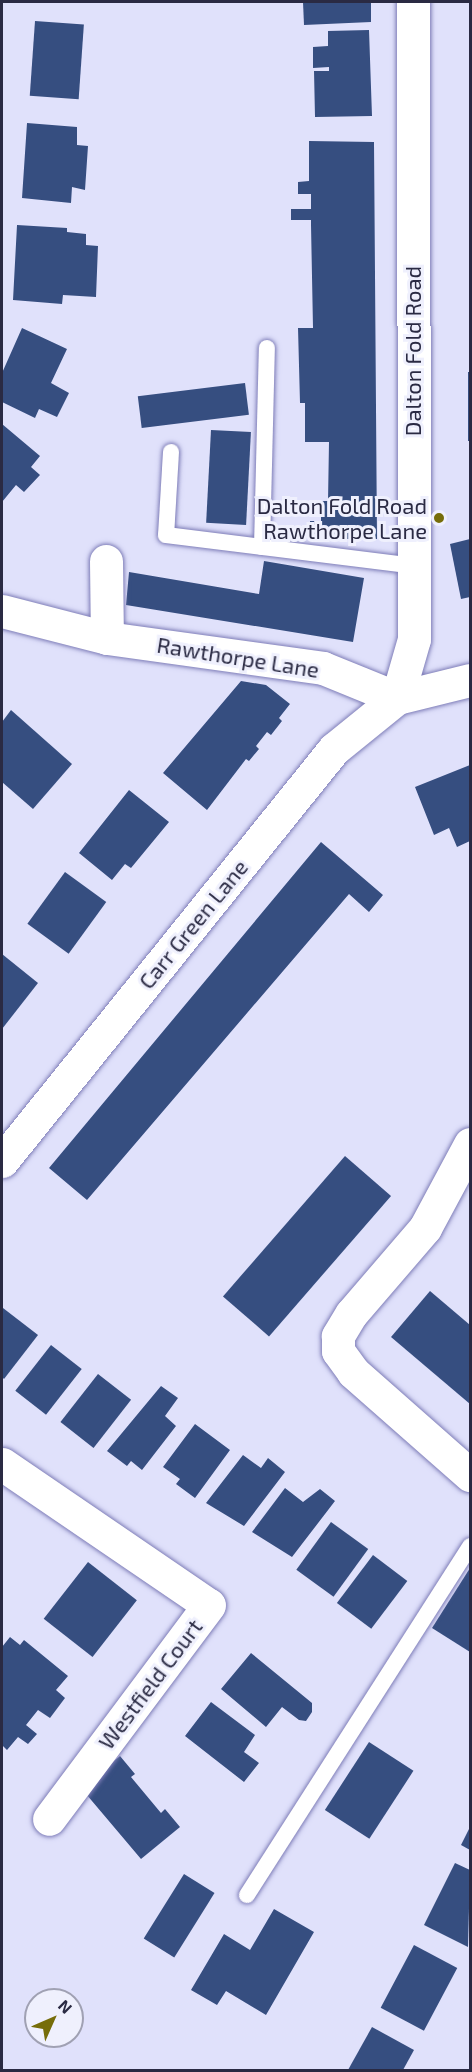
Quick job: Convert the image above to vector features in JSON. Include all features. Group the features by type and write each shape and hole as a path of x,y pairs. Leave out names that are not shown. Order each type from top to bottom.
{"street":[{"name":"Dalton Fold Road","path":"397,698 414,639 413,2"},
{"path":"106,561 107,638"},
{"name":"Rawthorpe Lane","path":"2,611 107,638 323,668 397,698"},
{"path":"397,698 471,680"},
{"name":"Carr Green Lane","path":"2,1161 334,748 397,698"},
{"path":"471,1144 425,1228 351,1314 338,1336 338,1351 352,1372 471,1475"},
{"name":"Westfield Court","path":"2,1464 209,1605 49,1819"}],"lane":[{"path":"262,547 267,348"},
{"path":"171,452 166,535 414,566"},
{"path":"247,1894 471,1546"}],"building":[{"path":"303,2 371,2 371,22 304,25"},
{"path":"35,21 84,24 79,99 30,96"},
{"path":"369,30 372,116 315,117 314,71 329,71 329,67 313,68 313,47 328,46 328,31"},
{"path":"27,123 77,127 77,145 88,146 85,190 72,187 71,203 22,198"},
{"path":"309,141 374,142 377,539 310,539 310,521 321,521 321,501 328,501 329,442 305,442 305,403 300,403 298,328 313,328 311,220 291,220 291,209 311,209 311,194 298,194 298,182 309,181"},
{"path":"17,225 67,228 67,232 86,234 86,245 98,246 96,297 63,295 62,304 13,300"},
{"path":"22,328 67,349 51,383 69,393 57,417 39,409 35,418 2,402 2,373"},
{"path":"468,372 470,372 470,441 468,441"},
{"path":"245,383 249,415 142,428 138,396"},
{"path":"2,424 40,456 31,467 40,475 24,492 16,485 2,502"},
{"path":"211,430 251,432 246,525 206,523"},
{"path":"470,539 470,597 461,599 450,544"},
{"path":"264,561 364,578 353,642 126,605 129,572 259,594"},
{"path":"241,681 266,685 290,704 279,718 282,721 271,735 267,732 256,746 259,749 249,761 246,759 207,810 163,773"},
{"path":"11,710 72,764 33,809 2,782 2,722"},
{"path":"470,765 470,841 457,847 449,828 434,835 415,787"},
{"path":"129,790 169,822 131,868 125,864 112,880 79,853"},
{"path":"321,842 383,895 369,912 349,894 87,1200 49,1168"},
{"path":"65,872 106,902 69,954 27,924"},
{"path":"2,954 38,983 2,1029"},
{"path":"345,1156 391,1196 269,1336 223,1296"},
{"path":"430,1291 470,1325 470,1404 391,1337"},
{"path":"3,1308 38,1335 4,1379 2,1377"},
{"path":"51,1345 82,1369 46,1415 15,1391"},
{"path":"98,1374 131,1400 94,1448 60,1422"},
{"path":"161,1386 178,1398 165,1416 176,1426 142,1470 131,1461 127,1466 107,1451"},
{"path":"195,1424 230,1450 195,1498 176,1484 180,1479 163,1467"},
{"path":"243,1455 261,1468 268,1458 285,1472 244,1526 206,1503"},
{"path":"285,1488 303,1502 320,1489 335,1501 292,1557 252,1532"},
{"path":"331,1522 368,1549 334,1597 296,1570"},
{"path":"373,1555 407,1581 371,1629 337,1603"},
{"path":"88,1562 137,1600 93,1657 44,1619"},
{"path":"470,1568 470,1652 432,1628"},
{"path":"10,1637 20,1645 24,1640 68,1676 56,1690 65,1698 50,1718 38,1710 26,1725 37,1734 28,1744 18,1737 7,1750 2,1745 2,1647"},
{"path":"251,1653 312,1703 312,1712 306,1721 299,1720 282,1707 266,1727 221,1689"},
{"path":"211,1702 255,1735 244,1752 259,1763 244,1782 185,1736"},
{"path":"369,1742 413,1771 369,1839 325,1810"},
{"path":"120,1756 135,1774 131,1777 161,1813 165,1809 180,1827 141,1859 81,1788"},
{"path":"470,1827 470,1850 461,1845"},
{"path":"455,1863 470,1870 468,1947 424,1925"},
{"path":"184,1874 215,1893 174,1958 144,1938"},
{"path":"274,1909 314,1932 266,2015 226,1991 217,2005 191,1990 224,1934 250,1950"},
{"path":"414,1945 457,1968 424,2031 381,2008"},
{"path":"372,2027 414,2050 403,2070 348,2070"}],"place":[{"name":"Dalton Fold Road Rawthorpe Lane","path":"439,518"}]}
